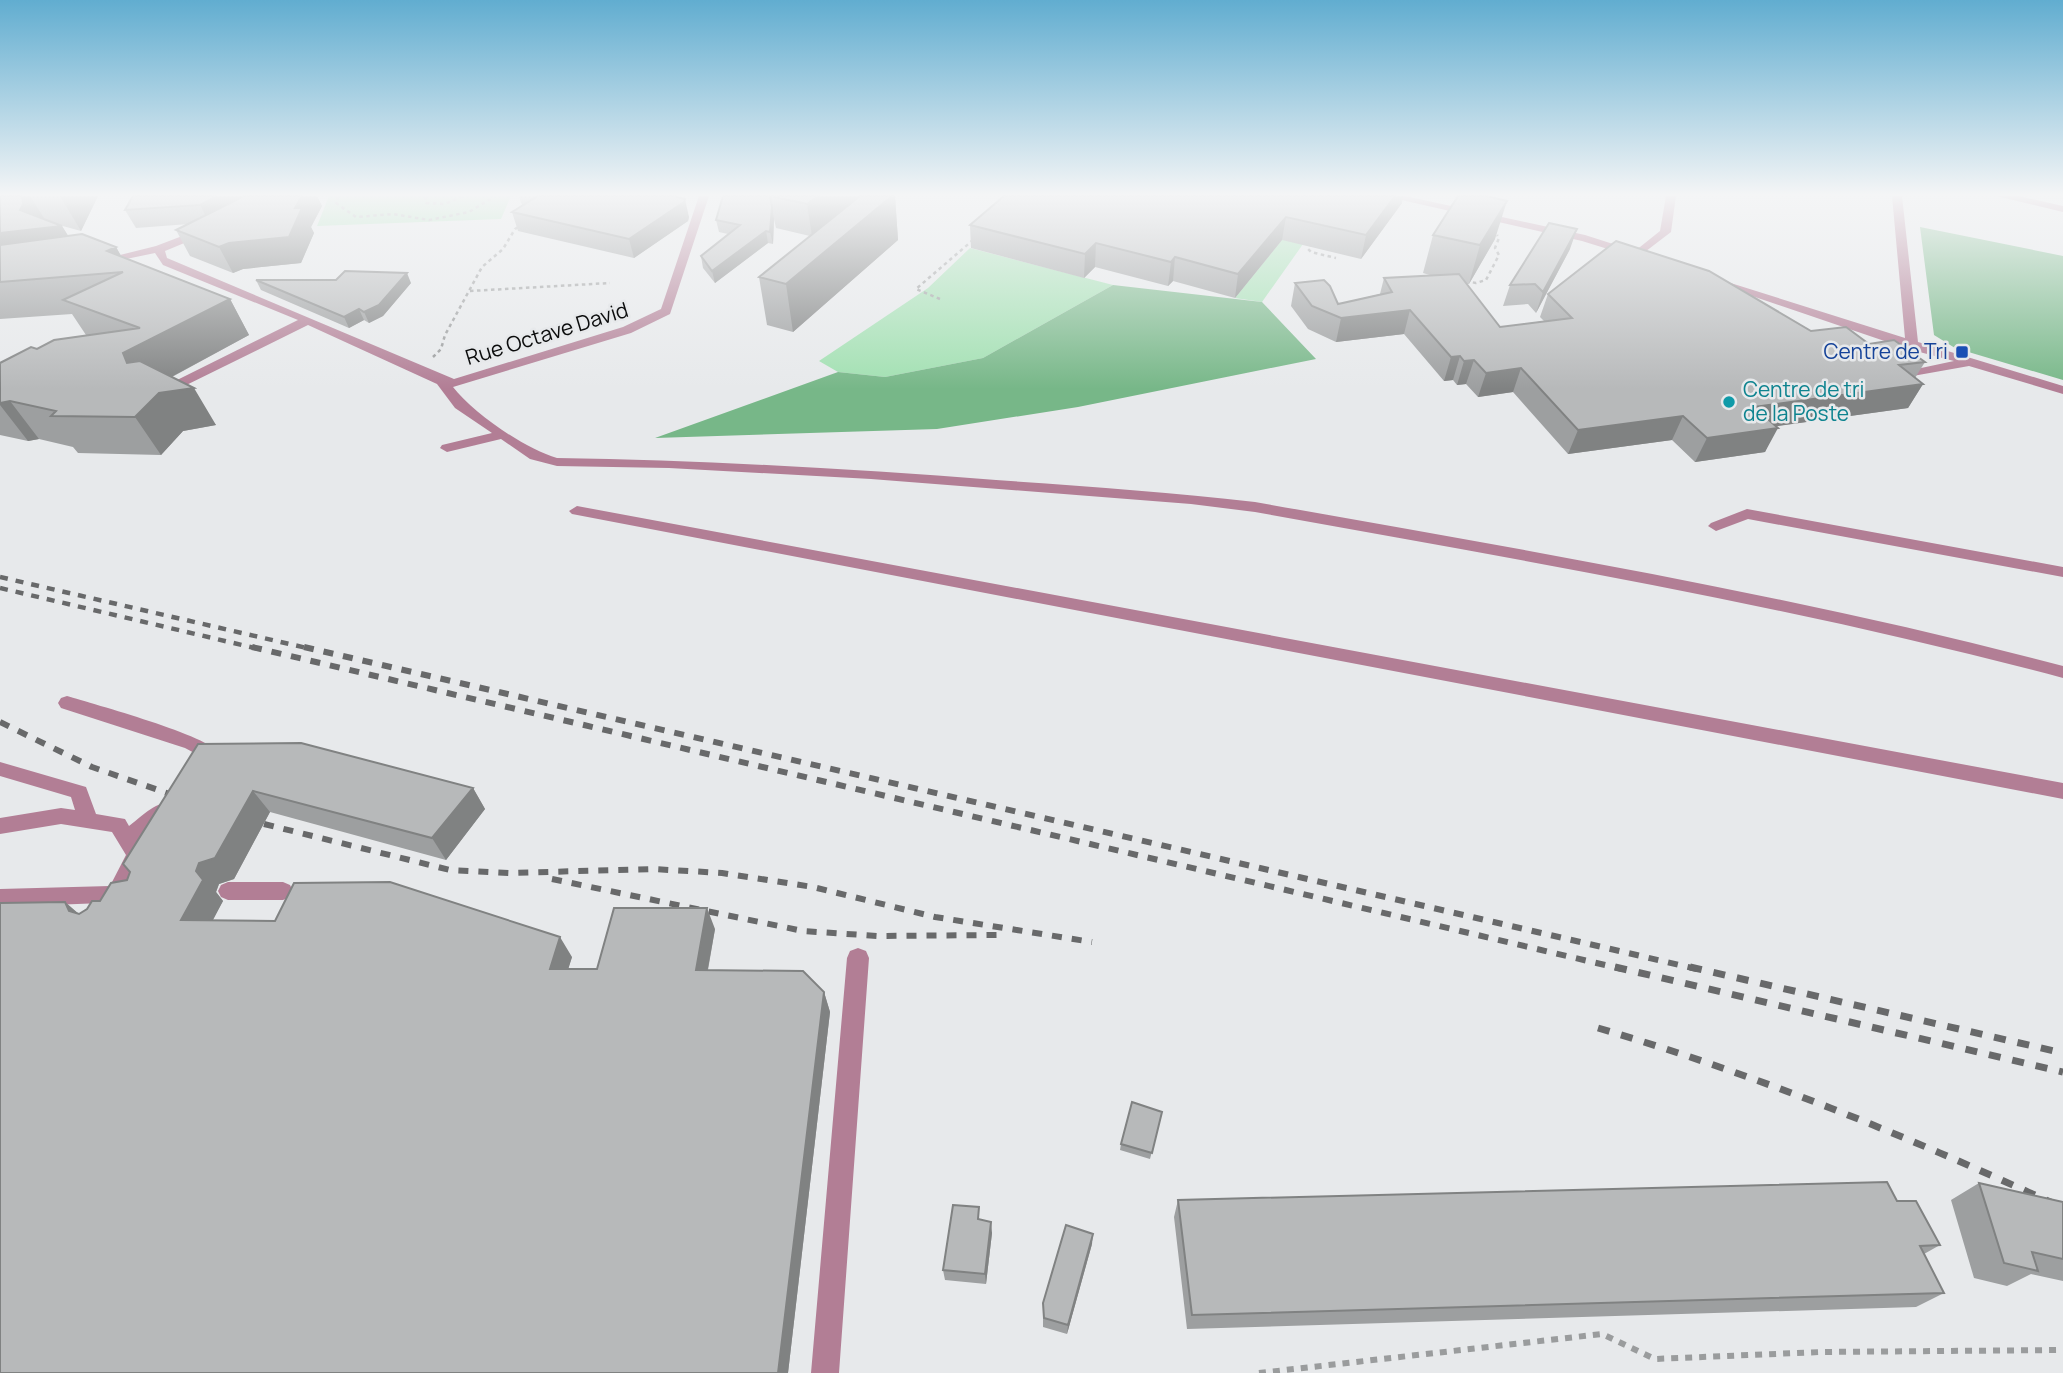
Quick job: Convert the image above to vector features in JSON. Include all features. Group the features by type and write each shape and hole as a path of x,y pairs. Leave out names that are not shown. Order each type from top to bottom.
{"street":[{"path":"95,262 104,260"},
{"path":"163,260 308,320 442,381 460,405 498,436 522,448"},
{"name":"Rue Octave David","path":"442,381 454,383 472,379 627,330 666,311 683,260"},
{"path":"1904,260 1913,346"},
{"path":"1700,276 1913,346 2063,390"},
{"path":"157,395 308,320"},
{"path":"1912,374 1968,362"},
{"path":"2032,381 2045,394 2063,403"},
{"path":"460,405 535,456 557,462 670,464 858,474 1255,506 1767,601 1956,642 2063,672"},
{"path":"447,448 498,436"},
{"path":"577,511 2063,791"},
{"path":"1716,526 1747,514 2063,572"},
{"path":"67,704 191,743 211,754 194,776"},
{"path":"0,769 79,792 88,820"},
{"path":"126,838 169,808 177,797"},
{"path":"0,827 61,816 118,825 136,855 101,923"},
{"path":"228,891 284,891"},
{"path":"0,898 139,894"},
{"path":"825,1373 858,958"}],"path":[{"path":"415,368 429,361 441,349 445,335 482,267 490,260"},
{"path":"940,299 916,289 950,260"},
{"path":"1459,280 1476,283 1486,280 1497,260"},
{"path":"469,292 610,283"},
{"path":"1259,1373 1602,1335 1655,1359 1821,1352 2063,1350"}],"green space":[{"path":"957,260 1017,260 1113,285 983,358 885,377 838,372 819,361 928,288"},
{"path":"1265,260 1292,260 1262,302 1235,298"},
{"path":"1924,260 2063,260 2063,380 1955,348 1934,335"},
{"path":"1113,285 1262,302 1316,359 1078,407 937,429 655,438 838,372 885,377 983,358"}],"building":[{"path":"0,260 130,260 230,299 123,353 127,363 140,361 194,388 159,393 135,417 51,416 56,411 10,401 0,403 0,363 31,347 37,349 54,340 140,328 63,300 123,272 0,282"},
{"path":"704,260 727,260 712,271"},
{"path":"780,260 815,260 786,284 759,277"},
{"path":"1186,260 1250,260 1238,274"},
{"path":"1526,260 1560,260 1543,292 1535,284 1510,285"},
{"path":"1592,260 1675,260 1709,271 1811,331 1846,327 1869,344 1894,340 1925,362 1899,365 1923,384 1754,407 1778,428 1707,438 1683,416 1578,430 1521,368 1486,373 1474,360 1464,361 1460,356 1451,357 1410,310 1341,318 1312,306 1295,283 1324,280 1330,286 1338,304 1392,292 1384,278 1459,274 1500,327 1572,318 1548,294"},
{"path":"345,271 407,273 379,305 364,312 359,309 344,317 256,280 336,280"},
{"path":"301,743 473,788 432,838 253,791 215,858 199,863 196,871 203,880 181,920 275,921 294,883 390,882 560,937 550,969 597,969 614,908 707,908 696,970 803,971 824,992 778,1373 0,1373 0,903 65,902 69,911 79,914 87,909 92,901 100,901 111,883 127,880 130,872 123,864 198,744"},
{"path":"1132,1102 1162,1112 1152,1153 1121,1144"},
{"path":"1887,1182 1897,1201 1916,1201 1940,1245 1920,1246 1944,1293 1192,1315 1178,1200"},
{"path":"1979,1183 2063,1202 2063,1259 2032,1252 2038,1271 2004,1263"},
{"path":"953,1205 979,1207 978,1219 991,1222 985,1274 943,1270"},
{"path":"1066,1225 1093,1234 1068,1325 1044,1318 1043,1303"}],"railway":[{"path":"0,577 311,649"},
{"path":"0,588 259,649"},
{"path":"252,647 1622,969"},
{"path":"304,647 1697,969"},
{"path":"0,722 92,767 184,799"},
{"path":"264,824 450,870 510,873 653,869 722,873 813,887 935,917 1092,942"},
{"path":"552,879 803,931 877,936 1001,935"},
{"path":"1615,967 2063,1072"},
{"path":"1690,967 2063,1053"},
{"path":"1598,1028 1717,1066 1834,1109 2063,1208"}],"place":[{"name":"Centre de Tri","path":"1962,352"},
{"name":"Centre de tri de la Poste","path":"1729,402"}]}
